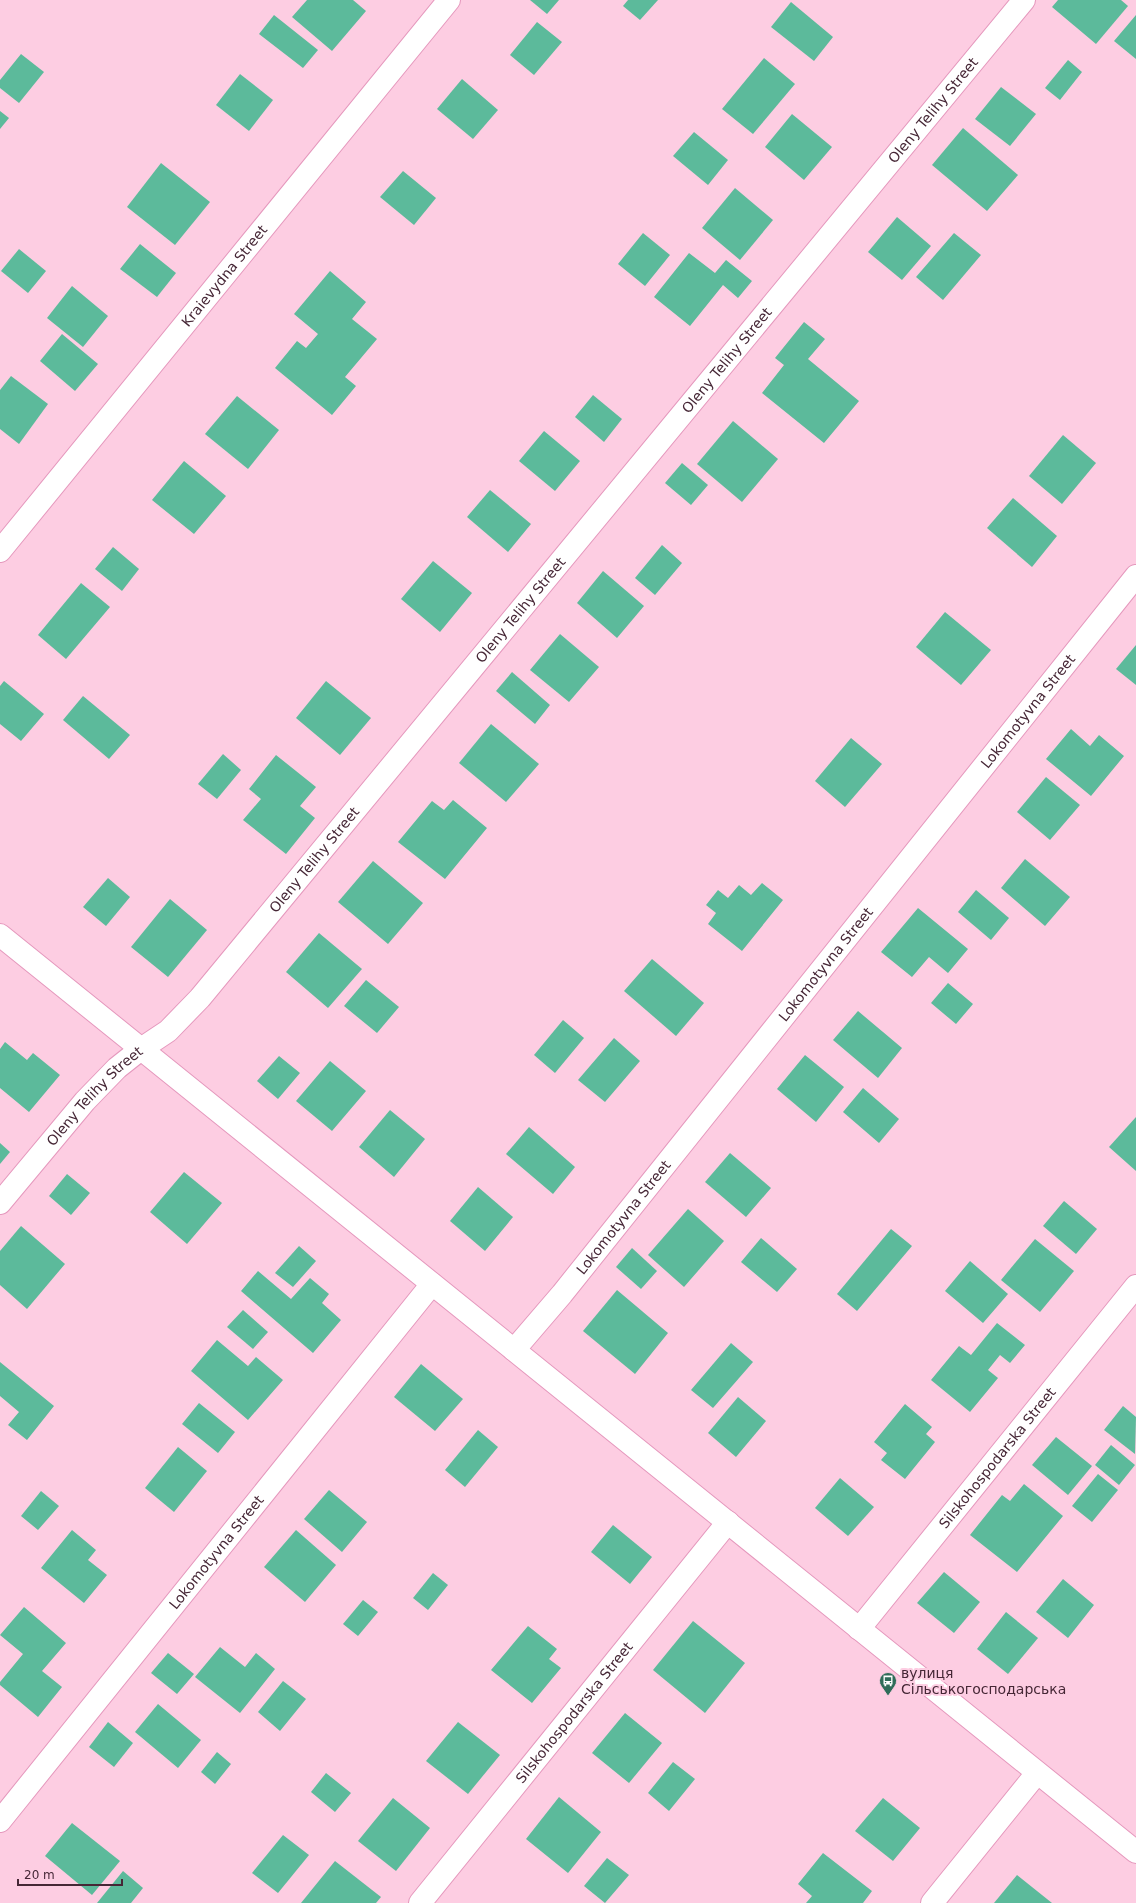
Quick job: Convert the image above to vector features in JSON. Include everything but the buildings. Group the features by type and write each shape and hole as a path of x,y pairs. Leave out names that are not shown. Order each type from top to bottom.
{"street":[{"name":"Kraievydna Street","path":"0,551 449,0"},
{"name":"Oleny Telihy Street","path":"0,1203 85,1102 117,1068 141,1049 168,1031 200,998 1024,0"},
{"name":"Lokomotyvna Street","path":"514,1350 562,1294 1136,576"},
{"path":"0,935 1136,1852"},
{"name":"Lokomotyvna Street","path":"0,1821 432,1284"},
{"name":"Silskohospodarska Street","path":"859,1629 1136,1286"},
{"name":"Silskohospodarska Street","path":"420,1903 728,1522"},
{"path":"932,1903 1038,1773"}],"place":[{"name":"вулиця Сільськогосподарська","path":"888,1696"}]}
